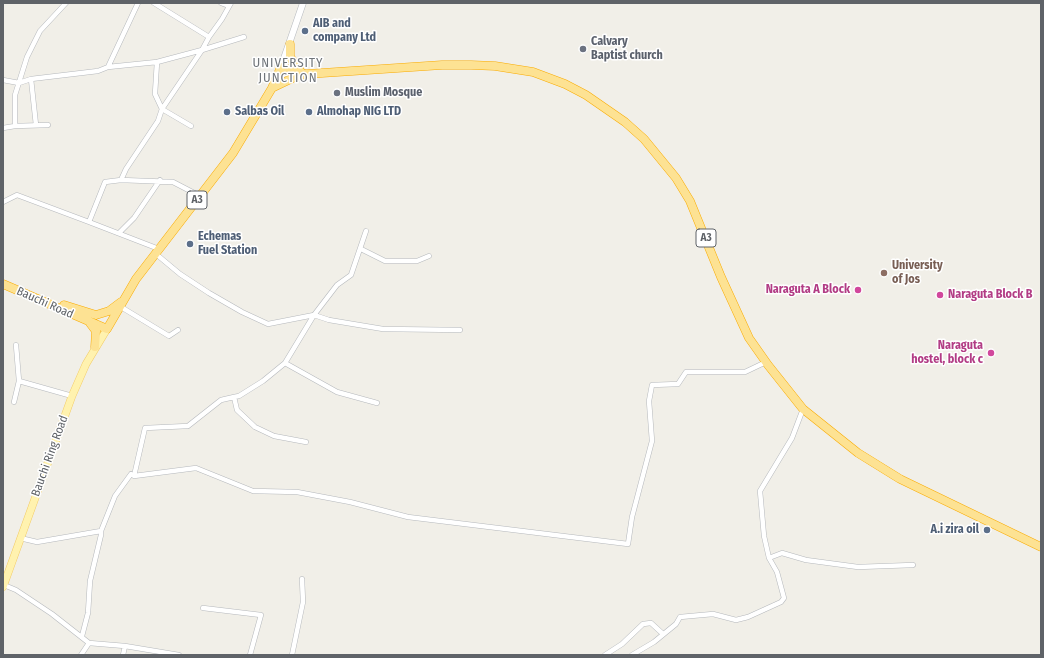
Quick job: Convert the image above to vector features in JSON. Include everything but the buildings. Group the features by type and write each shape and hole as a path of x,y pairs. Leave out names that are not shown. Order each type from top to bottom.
{"highway":[{"path":"290,44 290,57 302,74"},
{"name":"A3","path":"107,329 136,279 242,139 272,88 280,70 302,74 442,65 495,66 518,69 548,77 565,84 603,106 644,140 676,178 690,201 721,277 749,338 803,409 852,448 900,479 1041,547"},
{"name":"A3","path":"272,88 302,74"},
{"name":"Bauchi Road","path":"3,278 74,309 90,314 103,314 126,298"},
{"name":"Bauchi Road","path":"3,284 107,329"},
{"path":"88,321 96,331 95,347"}],"main road":[{"path":"280,70 303,3"},
{"name":"Bauchi Ring Road","path":"3,586 72,396 95,347 107,329"}],"street":[{"path":"15,126 15,96 27,57 40,30 66,3"},
{"path":"108,67 138,3"},
{"path":"154,3 209,37"},
{"path":"121,180 126,169 158,121 162,109 202,50 209,37 222,20 230,5 221,3"},
{"path":"3,80 19,83 32,79 98,71 108,67 157,62 202,50 244,36"},
{"path":"157,62 155,94 162,109 191,126"},
{"path":"32,79 36,125"},
{"path":"3,128 48,125"},
{"path":"89,222 105,182 121,180 160,180 177,183 200,196"},
{"path":"120,232 134,218 160,180"},
{"path":"3,202 17,195 120,232 158,251 180,274 209,293 242,312 268,324 314,315 329,320 383,329 460,330"},
{"path":"134,476 145,428 188,426 221,400 239,396 263,381 285,363 314,315 338,285 351,275 366,231"},
{"path":"361,249 385,261 417,261 430,256"},
{"path":"121,307 169,336 178,330"},
{"path":"14,402 19,381 16,345"},
{"path":"82,636 88,613 90,581 101,531 115,496 131,474 134,476 196,468 253,491 297,492 350,502 408,517 628,544 632,517 652,441 649,401 652,385 678,384 686,372 745,372 766,362"},
{"path":"285,363 337,392 377,403"},
{"path":"19,381 72,396"},
{"path":"234,397 237,410 255,427 274,436 306,442"},
{"path":"632,655 654,642 676,624 680,617 713,614 736,620 748,617 782,602 784,594 777,572 769,558 763,530 760,491 792,438 803,409"},
{"path":"20,538 37,542 101,531"},
{"path":"769,558 782,553 806,560 858,567 913,565"},
{"path":"292,655 303,602 302,579"},
{"path":"3,586 16,590 82,636 89,643 125,646 161,654 179,655"},
{"path":"203,608 261,615 250,655"},
{"path":"605,655 622,644 643,624 651,623 663,634"},
{"path":"81,655 89,643"},
{"path":"123,655 125,646"}],"place":[{"name":"AIB and company Ltd","path":"305,31"},
{"name":"Calvary Baptist church","path":"583,49"},
{"name":"Muslim Mosque","path":"337,93"},
{"name":"Salbas Oil","path":"227,112"},
{"name":"Almohap NIG LTD","path":"309,112"},
{"name":"Echemas Fuel Station","path":"190,244"},
{"name":"University of Jos","path":"884,273"},
{"name":"Naraguta A Block","path":"858,290"},
{"name":"Naraguta Block B","path":"940,295"},
{"name":"Naraguta hostel, block c","path":"991,353"},
{"name":"A.i zira oil","path":"987,530"}],"district":[{"name":"UNIVERSITY JUNCTION","path":"288,70"}]}
